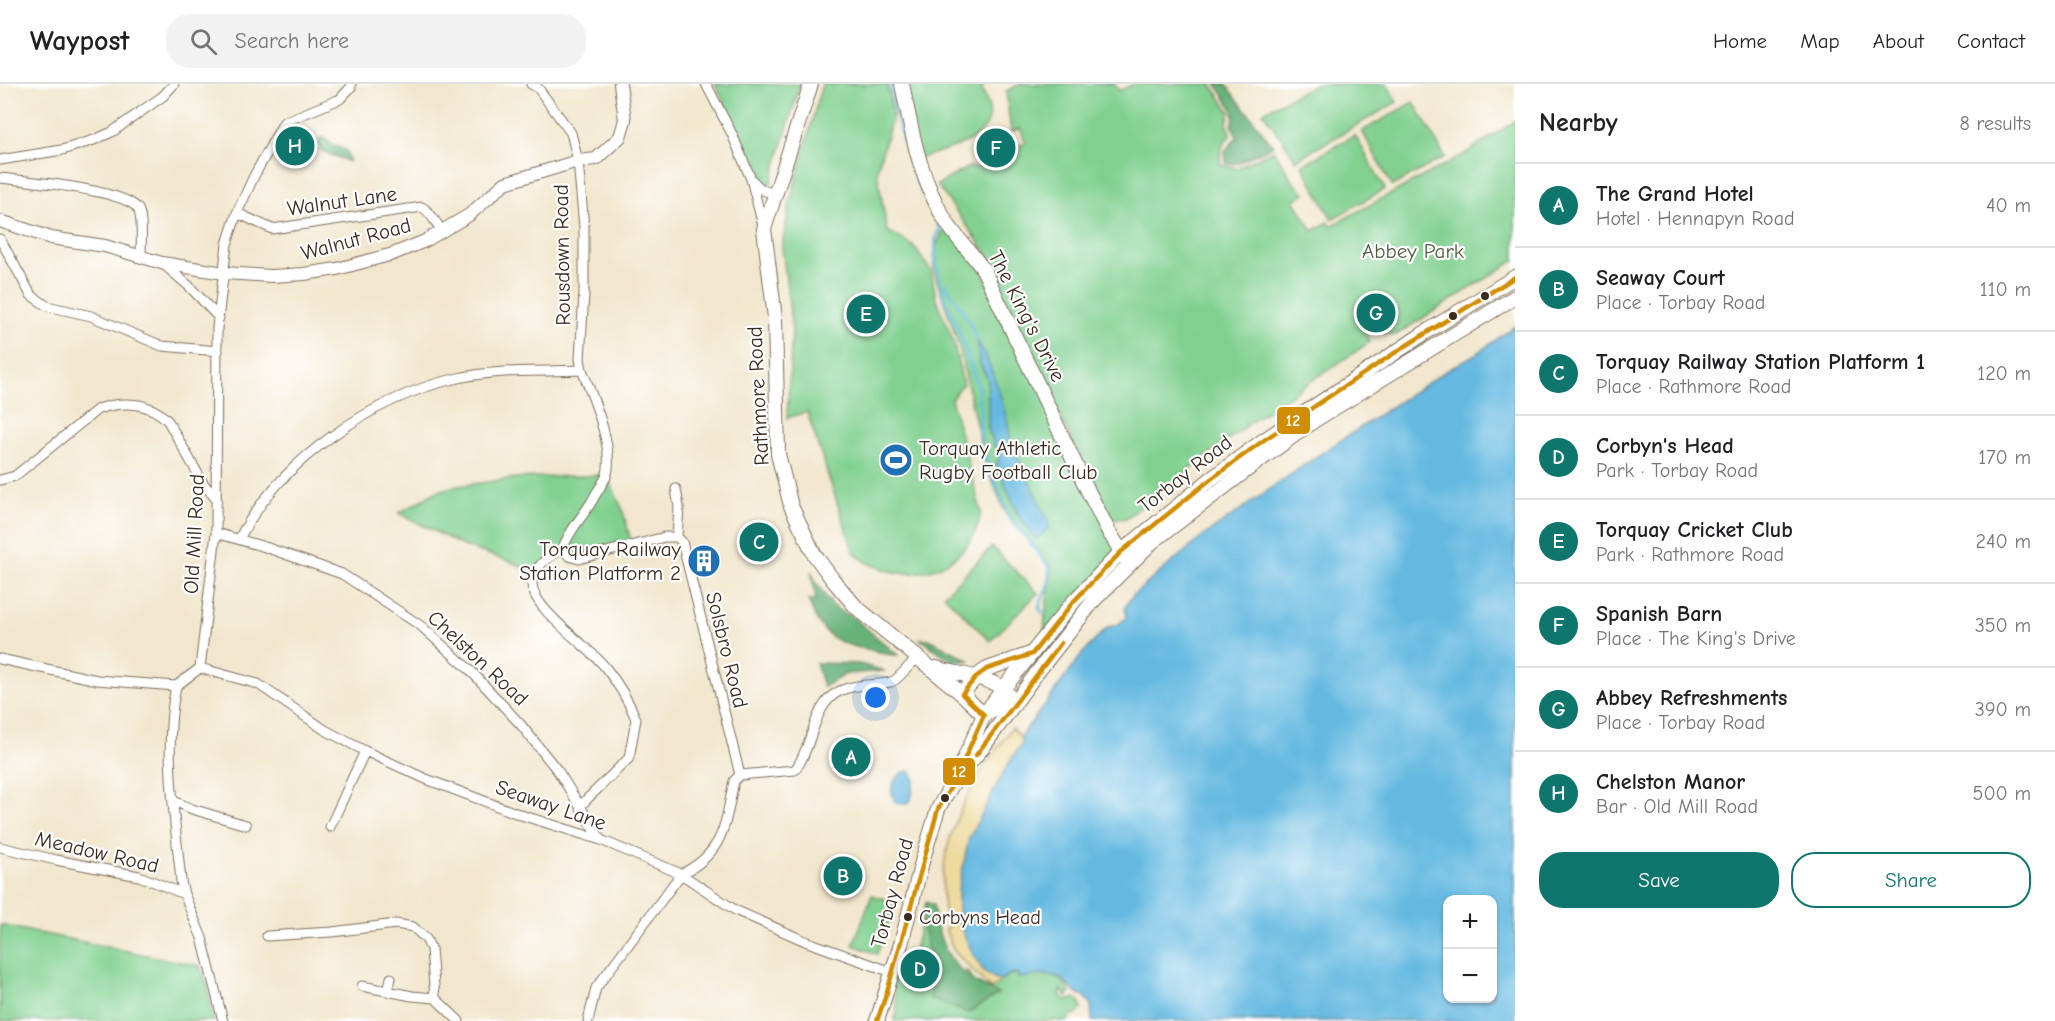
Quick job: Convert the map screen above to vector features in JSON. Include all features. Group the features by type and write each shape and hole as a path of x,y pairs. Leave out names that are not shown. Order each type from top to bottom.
{"main road":[{"path":"764,229 811,84"},
{"name":"The King's Drive","path":"902,84 918,159 928,189 949,225 984,271 1088,491 1125,558"},
{"name":"Rathmore Road","path":"764,229 775,318 778,454 792,506 814,554 856,607 962,694 984,715"},
{"name":"Torbay Road","path":"877,1021 938,809 955,780 984,715 1074,601 1125,558 1211,479 1264,440 1423,334 1515,277"},
{"name":"Torbay Road","path":"955,780 983,747 1125,558 1150,543 1315,420 1515,297"},
{"path":"962,694 977,676 987,669 1032,654"},
{"path":"919,659 960,675 977,676 1003,689 1014,705"},
{"path":"984,715 1000,706 1014,705"}],"street":[{"path":"0,160 62,150 94,140 112,132 163,96 174,84"},
{"name":"Old Mill Road","path":"200,668 216,533 219,318 227,244 237,213 254,176 284,123 340,99 351,84"},
{"name":"Rousdown Road","path":"531,84 538,88 572,132 578,161 584,227 584,294 580,359 582,370"},
{"name":"Walnut Road","path":"0,221 51,238 105,246 162,263 224,273 272,276 336,269 393,254 443,232 469,214 505,183 578,161 596,159 613,146 620,137 624,120 620,84"},
{"name":"Rathmore Road","path":"706,84 732,134 751,179 764,229"},
{"path":"0,178 83,188 133,203 140,212 141,255"},
{"path":"751,179 761,190 777,194"},
{"name":"Walnut Lane","path":"237,213 272,229 422,207 443,232"},
{"path":"0,239 31,295 47,306 92,316 162,346 218,351"},
{"name":"Walnut Road","path":"162,263 189,286 219,318"},
{"path":"239,539 248,521 264,501 310,452 378,406 457,378 508,372 582,370 604,431 608,464 606,475 588,508 569,533 564,548 542,563 534,573 532,582 534,596 545,611 578,639 605,667 636,719 629,758 580,806"},
{"path":"0,480 15,476 98,409 111,404 128,402 160,413 168,421 203,483 217,500"},
{"path":"564,548 569,556 579,559 643,541 677,537 679,507 676,489"},
{"name":"Chelston Road","path":"216,533 342,574 421,626 496,696 551,762 601,840"},
{"name":"Solsbro Road","path":"677,537 682,542 740,775"},
{"path":"0,659 97,680 176,686"},
{"path":"588,1021 596,988 681,874 695,867 709,855 723,831 734,781 740,775 795,770 803,759 814,725 832,696 844,689 893,682 919,659"},
{"path":"200,668 176,686 172,704 171,762 181,881 202,938 223,1021"},
{"name":"Seaway Lane","path":"200,668 258,684 325,730 436,783 601,840 681,874 735,910 805,940 892,972"},
{"path":"330,826 365,751"},
{"path":"174,801 192,809 246,825"},
{"name":"Meadow Road","path":"0,847 139,876 184,894"},
{"path":"267,936 351,930 396,924 413,927 426,939 431,949 435,998"},
{"path":"388,991 391,978"},
{"path":"362,986 435,998 459,1021"}],"green space":[{"path":"715,84 800,84 771,184 762,181 758,174"},
{"path":"822,84 887,84 893,115 877,170 887,231 915,248 931,271 936,298 953,340 963,384 951,399 981,511 970,542 959,554 947,563 916,573 900,573 883,569 866,562 856,554 807,412 787,418 792,331 782,246 790,202"},
{"path":"902,84 983,84 982,92 989,108 989,120 982,131 972,139 918,159"},
{"name":"Abbey Park","path":"1020,84 1115,84 1119,91 1133,84 1211,84 1230,112 1227,123 1231,135 1222,148 1221,165 1237,168 1274,150 1294,183 1305,193 1294,200 1313,231 1328,222 1331,226 1465,154 1515,121 1515,260 1396,335 1384,333 1376,323 1364,331 1370,342 1255,419 1126,518 1110,520 987,262 986,252 937,185 970,166 972,169 994,158 996,162 1005,158 1004,153 1026,143 1020,128 1011,132 1006,91"},
{"path":"1216,84 1226,84 1273,146 1238,163 1226,163 1225,151 1237,137 1232,125 1234,117 1232,108"},
{"path":"1315,84 1387,84 1397,102 1296,160 1263,112"},
{"path":"1414,102 1445,157 1392,186 1362,131"},
{"path":"1355,135 1385,189 1332,219 1302,165"},
{"path":"322,137 346,150 350,162 321,151 318,142"},
{"path":"947,223 975,257 1121,552 1044,639 1052,568 1007,516 984,460 959,346 934,272 936,246"},
{"path":"606,475 622,508 632,545 579,559 563,549 534,573 514,563 461,545 399,513 436,492 451,487 516,478"},
{"path":"992,547 1038,593 990,641 944,595"},
{"path":"811,571 821,590 836,608 842,613 849,614 898,655 851,646 825,631 818,622 808,599 810,601 816,599"},
{"path":"920,639 929,639 969,660 954,662"},
{"path":"816,663 859,664 885,671 846,674 823,687"},
{"path":"872,895 896,903 877,954 853,945"},
{"path":"926,902 933,905 940,938 956,965 973,981 998,994 968,1013 930,999 930,960 922,920"},
{"path":"922,920 930,960 975,985 965,971 969,972 975,983 991,989 1004,978 1014,974 1019,974 1018,977 1049,975 1061,980 1070,993 1067,997 1061,990 1060,995 1067,1001 1075,998 1082,1008 1077,1014 1071,1015 1068,1021 894,1021 897,1012 892,972 914,950"},
{"path":"0,925 200,966 208,987 214,1021 0,1021"}],"sand":[{"path":"1039,712 1003,979 991,989 954,951 945,929 948,927 943,900 943,873 956,821 981,772 1012,728 1020,737"}],"water":[{"path":"1515,326 1515,1021 1092,1021 1091,1005 1085,996 1074,991 1058,977 1047,975 1018,978 1019,974 1014,974 1000,981 984,972 958,922 958,890 969,838 1007,766 1022,743 1021,737 1083,653 1108,627 1117,625 1126,618 1125,607 1132,596 1202,537 1314,458 1441,374 1479,352"},
{"path":"977,340 993,375 1007,419 1010,442 1005,447 1005,451 1011,451 1017,456 1049,522 1049,528 1039,537 1034,537 1017,513 997,466 1000,450 994,446 988,430 988,380 979,361"},
{"path":"910,771 915,780 912,798 907,803 896,803 892,794 892,786 903,772"}],"waterway":[{"path":"890,84 911,165 931,208"},
{"path":"937,219 939,230 936,237 935,256 943,295 958,328 978,388 980,432 987,462 1009,516 1049,567 1049,582 1039,607 1042,612"},
{"path":"945,284 969,321 977,340"}],"transit line":[{"name":"12","path":"877,1021 938,809 955,780 984,715 962,694 977,676 987,669 1032,654 1074,601 1121,552 1211,479 1264,440 1393,354 1515,277"},
{"name":"12","path":"976,755 1061,643"}],"place":[{"name":"Chelston Manor","path":"295,146"},
{"name":"Spanish Barn","path":"996,148"},
{"name":"Abbey Refreshments","path":"1376,313"},
{"name":"Torquay Cricket Club","path":"866,314"},
{"name":"Torquay Athletic Rugby Football Club","path":"896,460"},
{"name":"Torquay Railway Station Platform 1","path":"759,542"},
{"name":"Torquay Railway Station Platform 2","path":"704,561"},
{"name":"The Grand Hotel","path":"851,757"},
{"name":"Seaway Court","path":"843,876"},
{"name":"Corbyns Head","path":"908,917"},
{"name":"Corbyn's Head","path":"920,969"}]}
